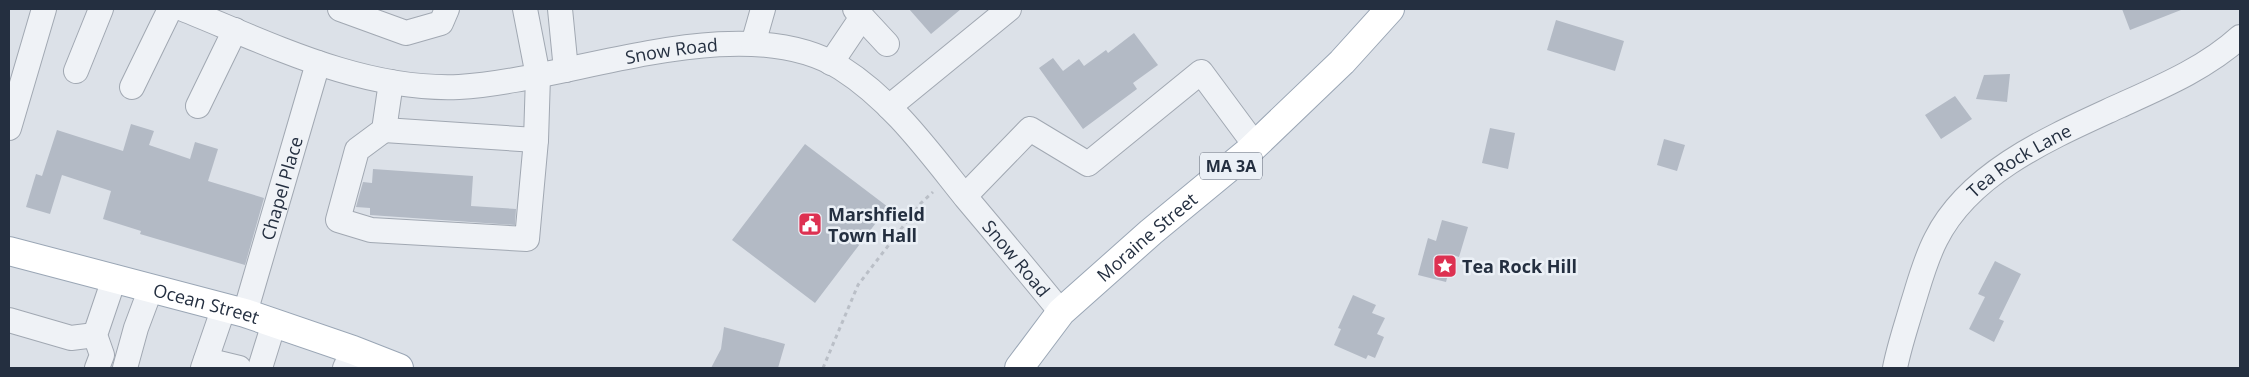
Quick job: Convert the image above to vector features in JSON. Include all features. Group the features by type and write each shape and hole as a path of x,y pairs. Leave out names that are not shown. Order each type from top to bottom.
{"main road":[{"name":"Moraine Street","path":"1019,368 1061,312 1151,232 1255,145 1342,62 1390,9"},
{"name":"Ocean Street","path":"9,251 234,310 274,323 349,359 399,368"}],"street":[{"path":"9,128 44,9"},
{"path":"76,71 101,9"},
{"path":"132,87 170,9"},
{"name":"Snow Road","path":"183,9 318,63 391,82 459,86 538,76 672,50 735,43 779,46 803,50 831,63 877,95 889,107 951,177 1061,312"},
{"path":"340,9 406,33 441,23 447,9"},
{"path":"526,9 538,76 536,140 527,239 371,230 338,220 356,150 384,130 536,140"},
{"path":"560,9 566,70"},
{"path":"753,44 763,9"},
{"path":"889,107 1010,9"},
{"path":"831,63 859,13 887,44"},
{"path":"198,106 235,30"},
{"name":"Tea Rock Lane","path":"1895,368 1929,255 1949,217 1971,194 2000,167 2046,139 2192,71 2240,37"},
{"name":"Chapel Place","path":"204,364 234,310 318,63"},
{"path":"965,196 1030,129 1088,164 1200,72 1255,145"},
{"path":"384,130 391,82"},
{"path":"97,368 102,355 95,335 114,279"},
{"path":"125,368 136,328 151,288"},
{"path":"9,320 71,338 95,335"},
{"path":"260,368 274,323"},
{"path":"204,364 239,368"}],"path":[{"path":"823,368 858,285 921,203 951,177"}],"building":[{"path":"909,9 961,9 931,34"},
{"path":"2122,9 2181,9 2181,10 2130,30"},
{"path":"1556,20 1624,41 1615,71 1547,50"},
{"path":"1134,33 1158,65 1133,83 1137,89 1083,129 1039,68 1053,58 1063,71 1079,59 1084,66 1106,50 1108,53"},
{"path":"2010,74 2007,102 1976,99 1984,75"},
{"path":"1955,96 1972,119 1941,139 1925,115"},
{"path":"131,124 154,131 149,145 190,159 195,142 218,149 208,181 264,198 245,265 140,234 141,231 103,219 111,191 62,175 50,214 26,207 36,174 42,176 57,130 123,151"},
{"path":"1490,128 1515,133 1508,169 1482,163"},
{"path":"1664,139 1685,145 1677,171 1657,165"},
{"name":"Marshfield Town Hall","path":"805,144 888,207 815,303 732,240"},
{"path":"373,169 473,176 471,206 516,209 515,225 370,215 370,208 356,207 363,182 372,183"},
{"path":"1442,220 1468,227 1459,257 1453,255 1446,282 1418,275 1428,238 1436,241"},
{"path":"1995,261 2021,274 1999,319 2004,321 1994,342 1969,329 1985,297 1978,294"},
{"path":"1353,295 1376,305 1372,313 1385,318 1377,334 1384,337 1375,358 1368,355 1366,359 1334,345 1341,329 1338,328"},
{"path":"724,327 785,344 778,368 711,368 721,349"}],"place":[{"name":"Marshfield Town Hall","path":"810,224"},
{"name":"Tea Rock Hill","path":"1445,266"}]}
